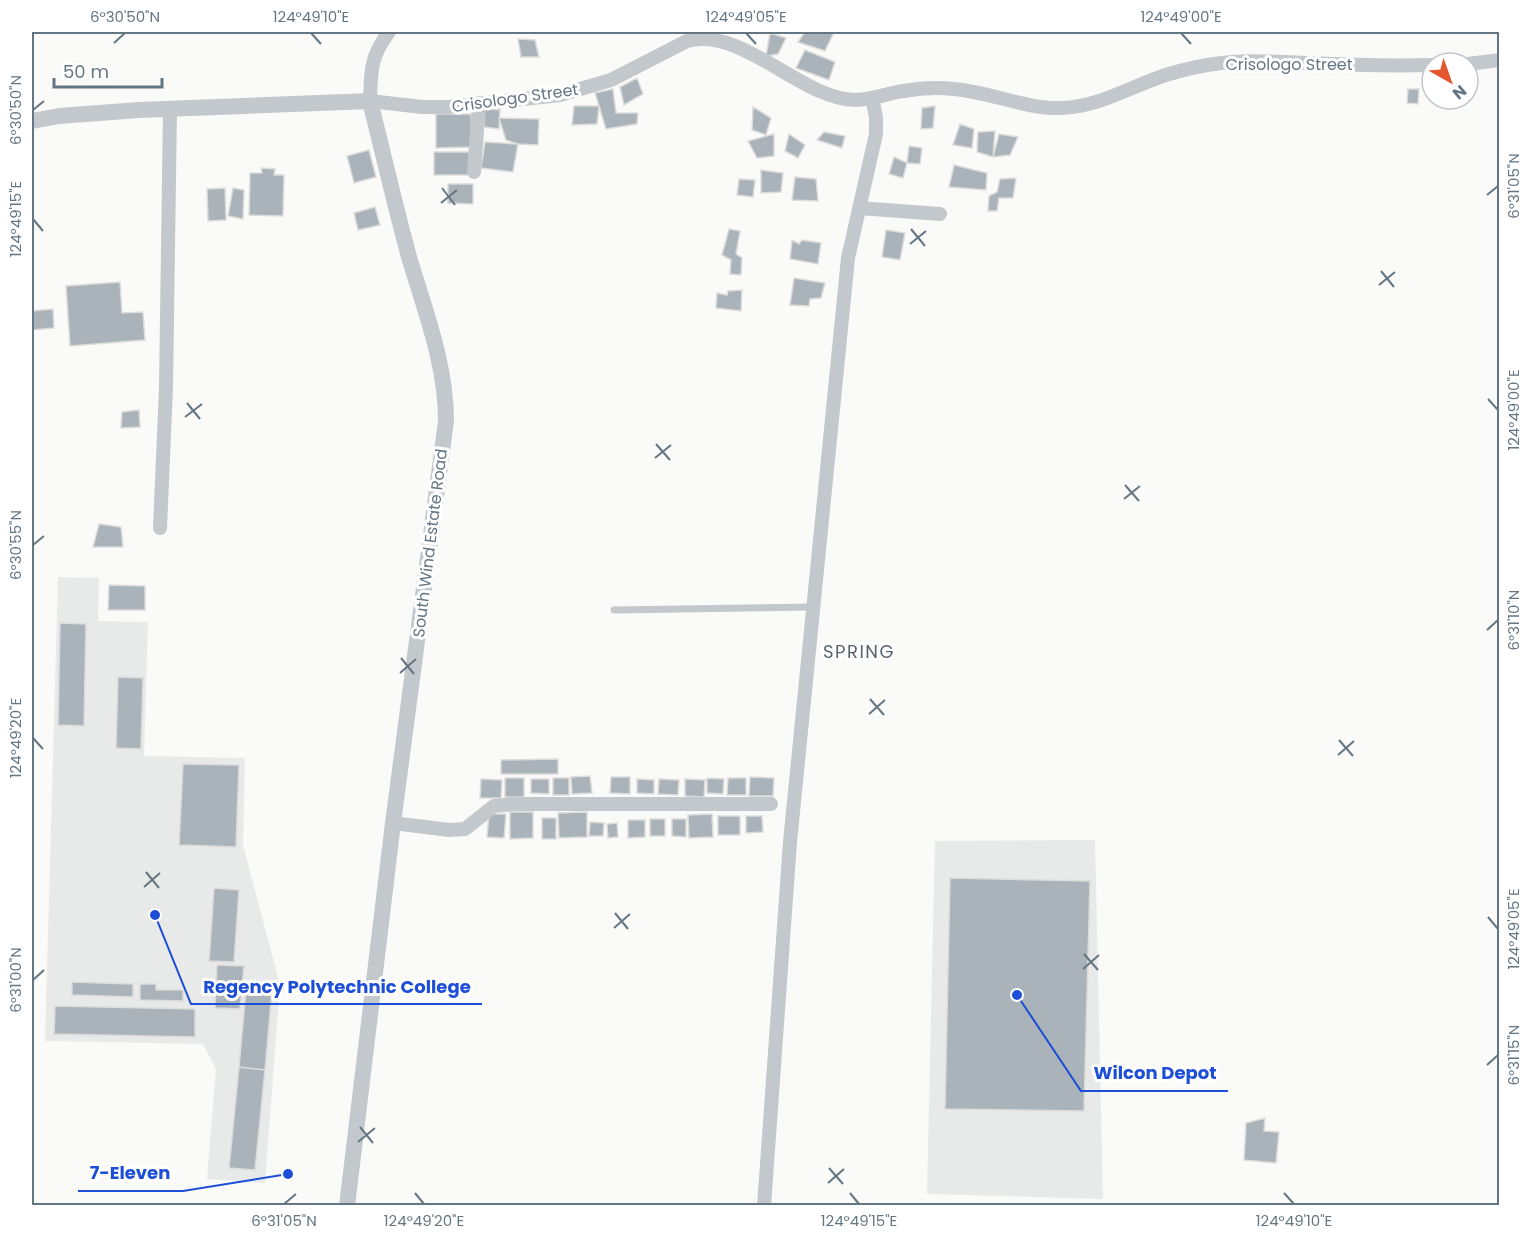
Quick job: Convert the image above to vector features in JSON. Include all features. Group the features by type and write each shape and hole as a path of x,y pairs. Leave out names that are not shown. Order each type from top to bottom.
{"street":[{"path":"370,101 371,65 379,45 388,32"},
{"name":"Crisologo Street","path":"32,121 59,116 170,109 370,101 422,107 449,107 560,95 588,88 619,76 687,40 696,38 726,44 764,60 831,96 855,100 904,91 953,88 1036,106 1061,108 1088,104 1169,74 1215,64 1266,62 1420,65"},
{"path":"1480,62 1500,60"},
{"path":"764,1206 790,842 848,258 876,134 876,117 872,98"},
{"name":"South Wind Estate Road","path":"347,1206 393,823 446,421 446,397 438,352 409,254 370,101"},
{"path":"474,172 479,103"},
{"path":"160,528 166,388 170,109"},
{"path":"859,208 940,214"},
{"path":"393,823 449,830 465,829 494,806 514,804 771,804"}],"lane":[{"path":"614,610 814,607"}],"shaded area":[{"path":"58,577 99,578 98,621 148,622 144,756 245,758 243,845 280,985 265,1183 207,1179 216,1069 203,1044 45,1041"},
{"path":"1095,840 1103,1199 927,1194 935,841"}],"building":[{"path":"805,32 834,32 825,51 798,42"},
{"path":"770,33 786,38 778,54 766,56"},
{"path":"518,39 535,40 539,57 521,57"},
{"path":"805,50 835,62 829,80 796,68"},
{"path":"637,78 643,94 624,105 620,87"},
{"path":"613,89 616,113 638,113 637,124 606,129 595,93"},
{"path":"1408,89 1419,89 1418,104 1407,103"},
{"path":"574,106 599,106 597,124 572,125"},
{"path":"935,106 933,128 921,129 922,108"},
{"path":"753,107 771,118 766,135 752,130"},
{"path":"485,108 500,110 499,129 484,127"},
{"path":"436,114 471,114 471,147 436,148"},
{"path":"499,118 539,119 538,145 518,144 506,140"},
{"path":"960,124 974,129 972,148 953,145"},
{"path":"995,131 993,157 977,152 978,132"},
{"path":"824,132 845,136 842,148 817,140"},
{"path":"774,134 774,156 757,158 748,141"},
{"path":"789,134 805,145 798,158 785,151"},
{"path":"999,134 1018,137 1010,155 993,157"},
{"path":"485,142 518,144 513,172 481,168"},
{"path":"909,146 922,148 920,164 907,163"},
{"path":"369,150 376,177 354,183 347,156"},
{"path":"434,152 469,152 469,175 434,175"},
{"path":"894,157 907,163 903,178 889,174"},
{"path":"954,165 987,173 986,190 949,187"},
{"path":"261,168 275,169 274,175 284,175 283,216 249,215 250,173 262,173"},
{"path":"761,170 783,173 781,192 761,193"},
{"path":"795,177 816,179 818,201 792,200"},
{"path":"1016,178 1013,198 999,198 997,211 988,211 989,196 997,192 1000,179"},
{"path":"739,179 755,180 753,197 737,195"},
{"path":"448,184 473,184 473,204 448,203"},
{"path":"225,188 226,220 208,221 207,189"},
{"path":"233,188 244,190 243,219 228,216"},
{"path":"375,207 380,225 358,230 354,213"},
{"path":"729,229 740,231 736,254 742,258 741,275 730,274 731,260 722,255"},
{"path":"886,230 905,233 900,260 882,257"},
{"path":"792,240 799,244 802,240 821,243 818,264 790,259"},
{"path":"794,278 825,283 821,298 810,299 809,306 790,305"},
{"path":"120,282 122,313 143,312 145,340 70,346 66,286"},
{"path":"742,290 741,311 716,308 717,293 727,295 728,291"},
{"path":"53,309 54,328 32,330 32,311"},
{"path":"139,410 140,427 121,428 122,412"},
{"path":"99,524 121,527 123,547 93,547"},
{"path":"109,585 145,586 145,610 108,610"},
{"path":"60,623 86,624 84,726 58,725"},
{"path":"118,677 143,678 141,749 116,748"},
{"path":"558,759 558,774 501,774 501,760"},
{"path":"183,764 239,765 236,847 179,845"},
{"path":"590,776 592,793 572,794 571,777"},
{"path":"611,777 630,777 630,794 610,793"},
{"path":"750,777 774,778 773,796 749,796"},
{"path":"505,778 524,778 524,797 505,797"},
{"path":"553,778 569,778 569,795 553,795"},
{"path":"707,778 724,779 723,794 707,793"},
{"path":"728,778 746,778 746,795 727,795"},
{"path":"481,779 502,780 501,798 480,798"},
{"path":"531,779 549,779 549,794 531,793"},
{"path":"637,779 654,780 654,794 637,793"},
{"path":"659,779 679,780 678,795 658,794"},
{"path":"685,779 705,780 704,797 685,796"},
{"path":"510,812 533,812 533,838 510,839"},
{"path":"587,812 587,837 559,838 558,813"},
{"path":"489,814 506,814 504,838 487,837"},
{"path":"712,814 713,837 689,838 688,815"},
{"path":"718,816 740,816 740,835 718,835"},
{"path":"746,816 762,816 763,832 746,833"},
{"path":"542,818 556,818 556,839 542,839"},
{"path":"650,819 665,819 665,836 650,836"},
{"path":"672,819 686,819 686,837 672,836"},
{"path":"628,820 645,820 645,837 628,838"},
{"path":"590,822 604,823 603,836 589,836"},
{"path":"617,823 618,837 608,838 607,824"},
{"path":"950,878 1090,881 1084,1111 945,1109"},
{"path":"214,888 239,890 234,962 209,961"},
{"path":"217,965 244,966 240,1009 215,1008"},
{"path":"72,982 133,984 133,997 72,995"},
{"path":"140,984 156,984 156,990 183,990 183,1001 140,1000"},
{"path":"246,989 272,991 265,1070 239,1067"},
{"path":"55,1006 195,1009 195,1037 54,1034"},
{"path":"239,1067 265,1070 255,1170 229,1168"},
{"path":"1265,1118 1264,1131 1279,1132 1276,1163 1244,1160 1246,1123"}],"place":[{"name":"Regency Polytechnic College","path":"155,915"},
{"name":"Wilcon Depot","path":"1017,995"},
{"name":"7-Eleven","path":"288,1174"}],"district":[{"name":"SPRING","path":"859,651"}]}
